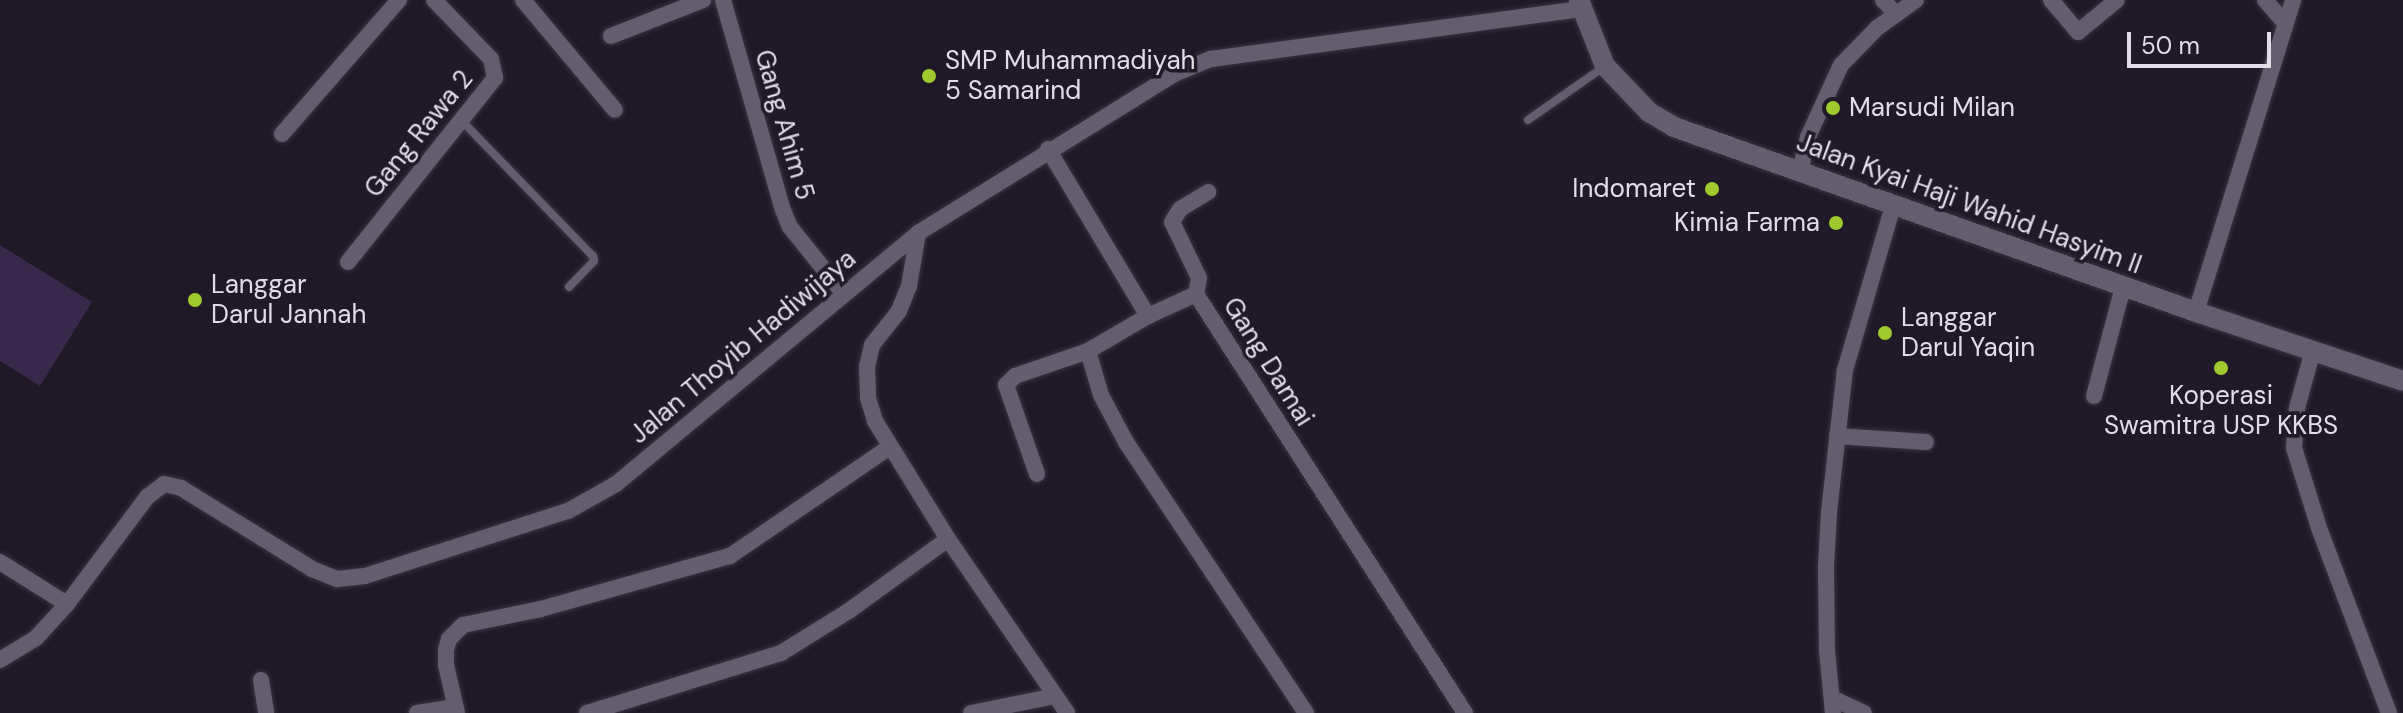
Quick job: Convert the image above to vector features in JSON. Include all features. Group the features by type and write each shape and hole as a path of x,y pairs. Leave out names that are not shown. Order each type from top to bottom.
{"street":[{"path":"282,134 399,0"},
{"name":"Gang Rawa 2","path":"348,262 492,82 496,72 491,59 434,0"},
{"path":"523,0 615,110"},
{"path":"611,36 703,0"},
{"name":"Gang Ahim 5","path":"723,0 783,210 790,227 843,293"},
{"path":"1883,0 1896,14"},
{"path":"1800,172 1808,137 1831,81 1854,49 1916,0"},
{"path":"2051,0 2078,32 2117,0"},
{"path":"2265,0 2285,23"},
{"path":"2196,312 2293,0"},
{"name":"Jalan Thoyib Hadiwijaya","path":"0,660 36,638 67,604 147,497 164,484 181,488 312,569 337,579 365,576 568,511 616,484 918,233 1048,149 1176,73 1211,59 1581,5"},
{"name":"Jalan Kyai Haji Wahid Hasyim II","path":"1581,5 1605,66 1649,112 1674,127 2123,287 2403,381"},
{"path":"1048,149 1148,316"},
{"path":"1196,294 1199,278 1172,222 1180,209 1208,192"},
{"path":"1864,713 1833,706 1827,651 1826,567 1837,436 1849,349 1893,206"},
{"path":"918,233 909,286 899,311 872,345 867,366 868,398 875,421 948,539 1067,713"},
{"path":"2094,396 2123,287"},
{"name":"Gang Damai","path":"1037,474 1006,385 1015,376 1088,351 1148,316 1196,294 1465,713"},
{"path":"2313,350 2297,408 2294,448 2319,528 2389,713"},
{"path":"1088,351 1101,395 1127,444 1306,713"},
{"path":"1837,436 1926,442"},
{"path":"417,713 456,710 446,650 449,639 463,625 556,605 730,556 890,447"},
{"path":"587,713 781,653 850,610 948,539"},
{"path":"0,562 67,604"},
{"path":"261,680 266,713"},
{"path":"971,713 1055,696"}],"lane":[{"path":"1528,120 1605,66"},
{"path":"461,120 593,256 594,261 569,287"}],"shaded area":[{"path":"0,245 92,302 40,386 0,361"}],"place":[{"name":"SMP Muhammadiyah 5 Samarind","path":"929,76"},
{"name":"Marsudi Milan","path":"1833,108"},
{"name":"Indomaret","path":"1712,189"},
{"name":"Kimia Farma","path":"1836,223"},
{"name":"Langgar Darul Jannah","path":"195,300"},
{"name":"Langgar Darul Yaqin","path":"1885,333"},
{"name":"Koperasi Swamitra USP KKBS","path":"2221,368"}]}
